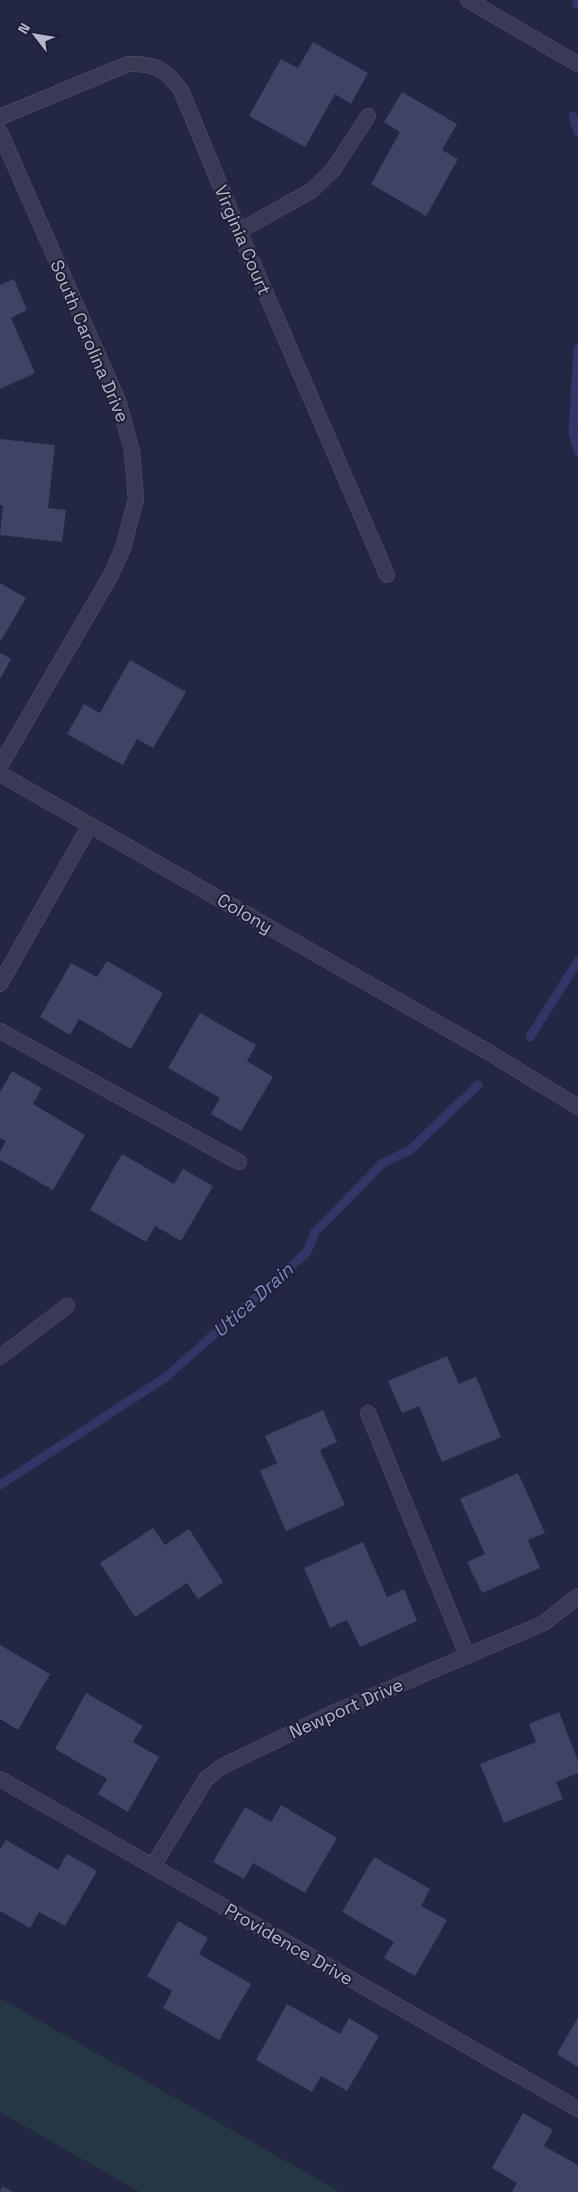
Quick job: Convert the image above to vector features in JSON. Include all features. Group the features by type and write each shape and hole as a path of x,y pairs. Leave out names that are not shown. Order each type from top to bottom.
{"street":[{"path":"468,0 578,64"},
{"name":"Virginia Court","path":"0,117 128,64 145,63 161,69 170,76 181,90 239,232 386,575"},
{"path":"239,232 311,191 333,170 368,116"},
{"name":"South Carolina Drive","path":"0,132 119,403 132,451 136,500 122,548 111,575 0,766"},
{"name":"Colony","path":"0,774 490,1053 578,1107"},
{"path":"0,984 90,825"},
{"path":"0,1031 239,1162"},
{"path":"0,1357 67,1306"},
{"path":"368,1413 467,1655"},
{"name":"Newport Drive","path":"153,1866 206,1779 221,1767 334,1712 544,1623 578,1596"},
{"name":"Providence Drive","path":"0,1779 578,2109"}],"shaded area":[{"path":"0,1998 340,2192 140,2192 0,2112"}],"building":[{"path":"313,42 368,73 351,104 335,94 305,147 249,116 281,59 298,68"},
{"path":"402,92 457,124 442,150 458,159 426,216 371,184 400,132 384,122"},
{"path":"14,279 27,310 11,318 35,373 0,389 0,285"},
{"path":"0,439 55,445 48,508 66,510 62,542 0,535 3,505 0,505"},
{"path":"0,583 26,598 0,642"},
{"path":"0,653 11,659 0,679"},
{"path":"130,660 186,692 153,748 137,739 123,765 67,734 84,704 100,713"},
{"path":"107,961 163,993 131,1049 79,1019 70,1035 40,1017 71,963 97,977"},
{"path":"200,1013 256,1045 247,1061 273,1077 241,1131 211,1114 220,1098 168,1068"},
{"path":"12,1071 42,1088 33,1104 85,1135 53,1190 0,1160 0,1152 6,1141 0,1138 0,1092"},
{"path":"122,1154 174,1184 183,1169 213,1186 181,1241 155,1226 146,1242 90,1210"},
{"path":"447,1356 459,1384 476,1377 501,1437 442,1462 419,1406 402,1413 388,1381"},
{"path":"323,1410 337,1442 320,1450 345,1505 286,1531 260,1471 277,1463 265,1436"},
{"path":"518,1473 545,1533 528,1540 540,1568 482,1593 467,1562 485,1554 460,1499"},
{"path":"153,1528 165,1545 189,1529 223,1582 198,1599 187,1583 135,1617 100,1563"},
{"path":"363,1542 387,1597 404,1589 417,1621 360,1647 347,1620 330,1628 304,1568"},
{"path":"0,1645 50,1674 18,1730 0,1719"},
{"path":"86,1693 143,1726 133,1742 159,1757 128,1812 98,1794 107,1779 55,1749"},
{"path":"559,1712 578,1761 578,1773 556,1782 563,1799 504,1823 480,1764 536,1742 529,1724"},
{"path":"281,1805 337,1838 305,1893 253,1863 244,1879 213,1862 245,1807 271,1822"},
{"path":"6,1840 58,1870 67,1854 97,1871 65,1926 39,1912 30,1928 0,1911 0,1849"},
{"path":"374,1857 430,1889 421,1906 447,1920 415,1976 384,1958 394,1942 342,1912"},
{"path":"178,1921 208,1938 199,1954 251,1984 219,2040 163,2008 172,1991 147,1976"},
{"path":"287,2004 340,2034 349,2018 379,2036 347,2091 321,2076 312,2092 256,2060"},
{"path":"578,2017 578,2067 557,2054"},
{"path":"523,2113 553,2130 544,2146 578,2165 578,2192 512,2192 517,2183 492,2168"},
{"path":"2,2186 13,2192 0,2192"}],"waterway":[{"name":"Utica Drain","path":"573,116 578,132"},
{"name":"Utica Drain","path":"578,348 573,433 578,451"},
{"name":"Utica Drain","path":"530,1037 578,961"},
{"name":"Utica Drain","path":"0,1485 166,1377 307,1252 315,1232 383,1163 410,1150 478,1085"}]}
